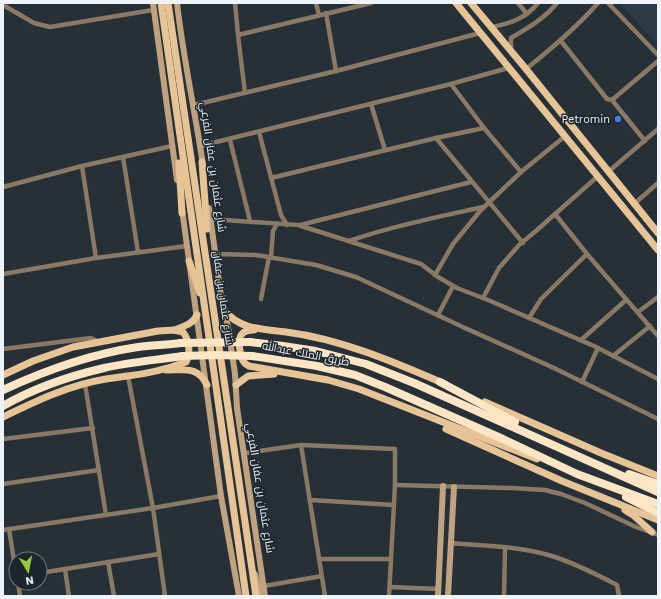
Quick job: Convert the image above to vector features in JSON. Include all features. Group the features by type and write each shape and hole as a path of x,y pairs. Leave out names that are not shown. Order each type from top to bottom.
{"highway":[{"name":"طريق الملك عبدالله","path":"3,390 53,369 102,354 138,347 250,342 316,351 366,364 414,383 658,492"},
{"name":"طريق الملك عبدالله","path":"3,406 61,380 105,368 183,356 252,356 309,364 355,375 385,387 576,474 658,504"},
{"path":"440,382 584,459 658,484"},
{"path":"576,474 658,513"}],"main road":[{"path":"153,3 222,496 240,596"},
{"name":"شارع عثمان بن عفان","path":"161,3 246,596"},
{"name":"شارع عثمان بن عفان","path":"168,3 210,277 256,596"},
{"name":"شارع عثمان بن عفان الفرعي","path":"177,3 180,32 194,105 224,311 228,327 236,385 237,408 266,596"},
{"path":"456,3 564,137 658,250"},
{"path":"471,3 526,68 658,233"},
{"path":"176,109 182,213"},
{"path":"202,162 210,277"},
{"path":"189,261 206,311"},
{"path":"224,311 237,322 248,327 303,334 351,347 409,369 601,453 658,476"},
{"path":"174,330 191,322 197,315"},
{"path":"3,375 73,347 158,331 174,330 184,332 187,336 189,345 188,358 186,362 150,372 85,384 51,395 3,417"},
{"path":"274,330 249,330 242,333 239,338 243,362 249,366 328,380 359,389 576,474"},
{"path":"150,372 186,370 197,372 203,377 207,385"},
{"path":"236,385 248,376 286,373"},
{"path":"374,395 562,481 658,520"},
{"path":"439,593 443,486"},
{"path":"448,596 454,486"},
{"path":"611,501 632,515 655,534"},
{"path":"252,566 258,581 261,596"}],"street":[{"path":"235,3 245,93"},
{"path":"316,3 319,15"},
{"path":"238,35 371,3"},
{"path":"518,3 527,14"},
{"path":"492,27 512,23 527,14 538,3"},
{"path":"511,51 511,38 541,18 557,3"},
{"path":"526,68 561,41 598,3"},
{"path":"608,3 658,55"},
{"path":"3,5 34,23 50,27 153,10"},
{"path":"326,13 336,71"},
{"path":"194,105 336,71 480,33"},
{"path":"561,41 607,99 612,100 645,141"},
{"path":"612,100 658,61"},
{"path":"200,146 230,140 508,68"},
{"path":"451,84 484,128 521,172"},
{"path":"371,104 385,150"},
{"path":"272,178 385,150 484,128"},
{"path":"608,172 658,129"},
{"path":"259,132 281,215 286,225"},
{"path":"435,275 453,244 486,205 521,172 564,137"},
{"path":"436,138 471,182 486,205 522,243"},
{"path":"230,140 250,221"},
{"path":"3,187 82,166 172,146"},
{"path":"123,157 138,252"},
{"path":"82,166 96,258"},
{"path":"483,298 499,268 522,243 597,177"},
{"path":"210,218 298,225 471,182"},
{"path":"634,204 658,183"},
{"path":"349,241 374,232 486,205"},
{"path":"555,214 587,254 658,336"},
{"path":"261,299 270,257 273,231 277,224"},
{"path":"298,225 421,264 453,286 581,340 657,377"},
{"path":"3,274 96,258 187,246"},
{"path":"216,254 256,255 270,257 316,265 356,277 658,419"},
{"path":"529,318 541,299 587,254"},
{"path":"438,315 453,286"},
{"path":"638,312 658,297"},
{"path":"581,340 626,300"},
{"path":"613,356 650,326"},
{"path":"3,349 91,338 99,342"},
{"path":"582,382 598,348"},
{"path":"128,376 153,508 165,596"},
{"path":"85,384 106,515"},
{"path":"3,439 93,428"},
{"path":"245,453 301,445 395,449 395,485 389,596"},
{"path":"301,445 325,596"},
{"path":"3,484 99,470"},
{"path":"395,485 545,490 561,494 655,534"},
{"path":"3,530 153,508 222,496"},
{"path":"310,500 394,505"},
{"path":"9,529 12,551"},
{"path":"450,543 524,550 551,556 596,573 616,585 619,596"},
{"path":"504,596 505,548"},
{"path":"48,571 159,554"},
{"path":"319,559 391,559"},
{"path":"108,562 114,596"},
{"path":"65,568 69,596"},
{"path":"264,586 322,576"},
{"path":"390,587 439,593"}],"shaded area":[{"path":"619,3 658,3 658,45"}],"place":[{"name":"Petromin","path":"618,119"}]}
